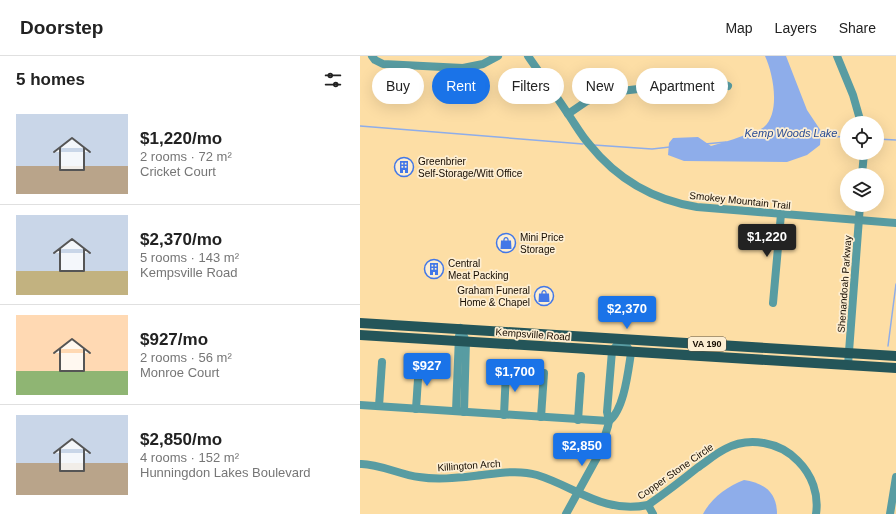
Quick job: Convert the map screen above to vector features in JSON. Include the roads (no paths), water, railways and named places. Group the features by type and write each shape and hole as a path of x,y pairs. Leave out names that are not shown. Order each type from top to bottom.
{"main road":[{"name":"Kempsville Road","path":"360,323 896,356"},
{"name":"Kempsville Road","path":"360,335 631,353 896,368"}],"street":[{"path":"372,56 375,60 383,64 463,68 483,64 498,56"},
{"name":"Smokey Mountain Trail","path":"528,56 588,143 605,162 620,175 644,190 666,200 686,205 858,221 896,223"},
{"path":"837,56 853,96 859,116"},
{"path":"568,114 587,101 612,92 636,89"},
{"name":"Shenandoah Parkway","path":"848,365 859,212"},
{"path":"773,303 781,214"},
{"path":"460,328 463,341 460,412"},
{"path":"360,405 609,422 615,417 627,382 631,353 622,338 612,351 606,412 609,422 606,437 593,468 566,514"},
{"path":"379,406 382,362"},
{"path":"416,409 419,364"},
{"path":"504,414 506,371"},
{"path":"541,417 544,373"},
{"path":"578,420 580,376"},
{"name":"Copper Stone Circle","path":"576,495 594,507 615,512 628,512 648,504 725,449 745,443 757,442 768,444 784,450 796,458 811,479 815,490 816,514"},
{"name":"Killington Arch","path":"360,464 420,478 446,478 518,472 536,475 555,482 576,495"},
{"path":"890,514 895,495 896,477"},
{"path":"648,504 653,514"}],"water":[{"name":"Kemp Woods Lake","path":"765,56 786,56 807,110 821,131 820,145 807,155 787,162 684,161 668,155 669,143 673,138 698,137 711,146 764,127 769,120 774,102 773,82"},
{"path":"744,480 758,483 772,494 775,500 777,514 703,514 706,508 720,493"}],"waterway":[{"path":"360,126 583,144"},
{"path":"819,136 840,137"},
{"path":"884,139 896,140"},
{"path":"705,144 726,142"},
{"path":"594,145 652,149 670,147"},
{"path":"888,346 896,284"}],"place":[{"name":"Greenbrier Self-Storage/Witt Office","path":"404,167"},
{"name":"Mini Price Storage","path":"506,243"},
{"name":"Central Meat Packing","path":"434,269"},
{"name":"Graham Funeral Home & Chapel","path":"544,296"}]}
